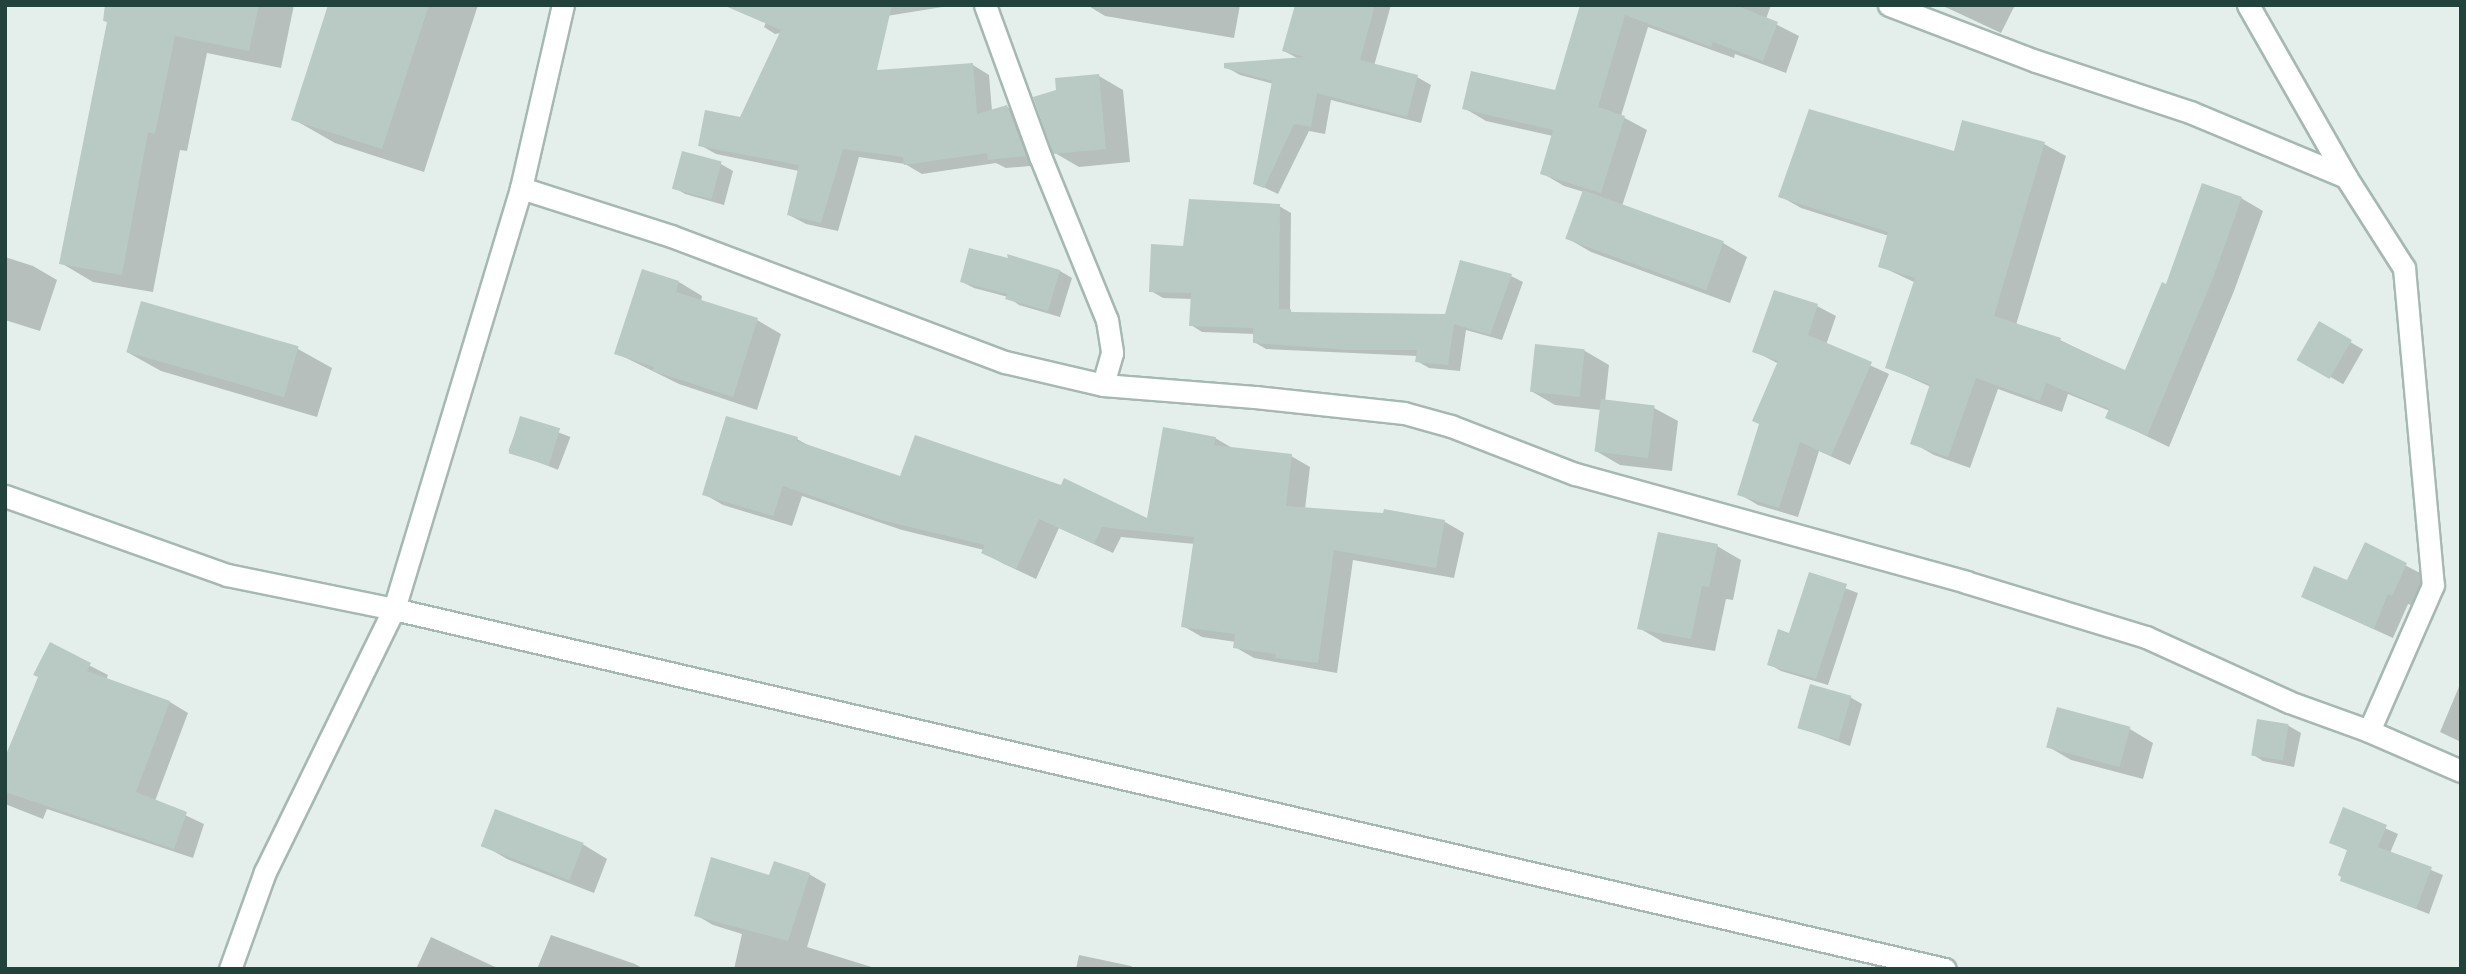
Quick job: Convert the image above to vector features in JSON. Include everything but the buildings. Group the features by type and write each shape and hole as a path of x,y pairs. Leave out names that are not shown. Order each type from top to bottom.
{"street":[{"path":"230,969 265,872 394,609 521,188 563,5"},
{"path":"985,5 1040,156 1107,320 1112,353 1103,385"},
{"path":"1889,5 1925,12 2190,112 2346,177"},
{"path":"2248,5 2346,177 2404,268 2433,585 2370,731"},
{"path":"521,188 671,236 1005,362 1103,385 1255,397 1390,412 1451,426 1574,474 1966,582 2146,637 2289,702 2370,731 2461,771"},
{"path":"5,496 227,575 394,609 1945,969"}]}
